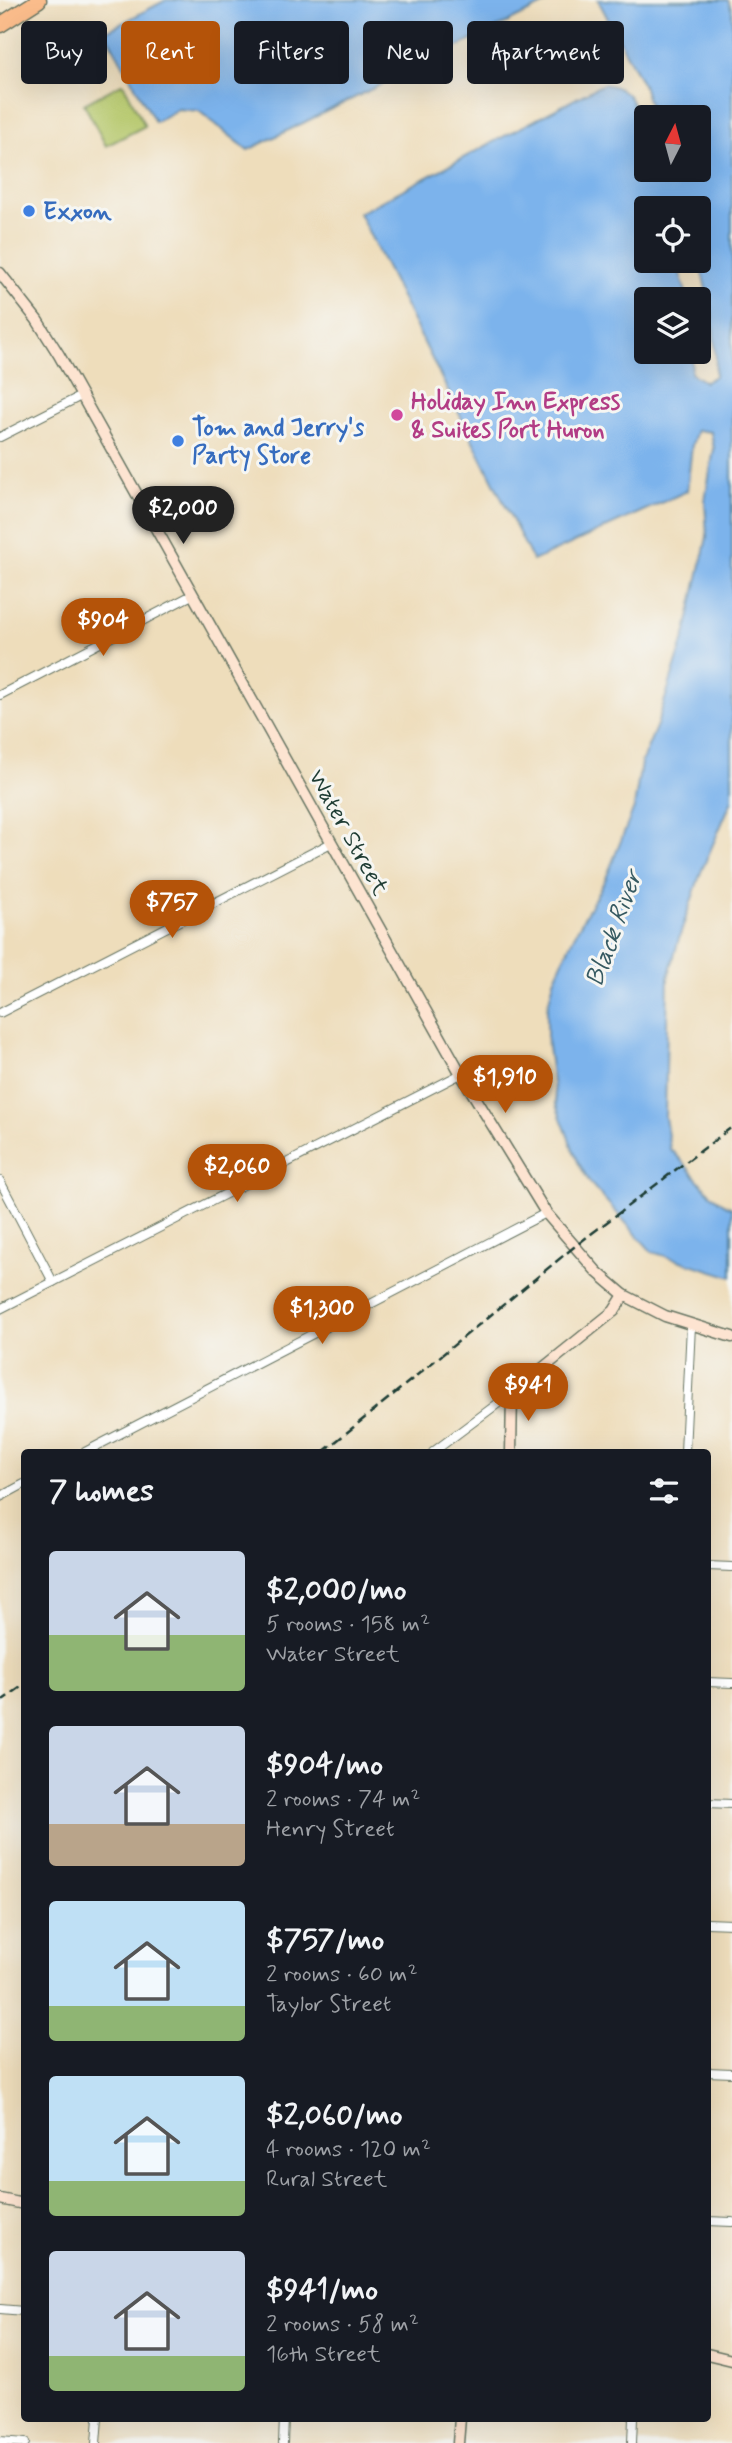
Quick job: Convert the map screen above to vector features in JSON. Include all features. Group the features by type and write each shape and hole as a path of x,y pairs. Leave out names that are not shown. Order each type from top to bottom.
{"highway":[{"path":"0,25 38,0"}],"street":[{"name":"Water Street","path":"0,273 37,320 461,1074 546,1213 597,1272 624,1295 666,1316 732,1337"},
{"path":"0,438 81,396"},
{"path":"0,695 192,595"},
{"path":"0,1013 331,842"},
{"path":"0,1309 461,1074"},
{"path":"0,1181 53,1282"},
{"path":"91,1449 546,1213"},
{"path":"437,1449 614,1311 624,1295"},
{"path":"685,1449 691,1325"},
{"path":"511,1449 512,1393"},
{"path":"0,1497 21,1486"},
{"path":"711,1566 732,1567"},
{"path":"711,1682 732,1683"},
{"path":"711,1803 732,1804"},
{"path":"711,1923 732,1924"},
{"path":"711,2072 732,2074"},
{"path":"0,2199 21,2203"},
{"path":"711,2221 732,2222"},
{"path":"0,2309 21,2311"},
{"path":"711,2355 732,2360"},
{"path":"96,2443 98,2422"},
{"path":"283,2443 284,2422"},
{"path":"458,2443 460,2422"},
{"path":"632,2443 633,2422"},
{"path":"0,2441 25,2443"}],"green space":[{"path":"124,84 145,126 106,146 84,104"}],"water":[{"path":"166,0 553,0 510,21 467,21 467,42 453,49 453,21 363,21 363,84 382,84 248,150 199,111 178,109 155,122 134,84 220,84 220,21 126,21"},
{"name":"Black River","path":"598,0 728,0 732,11 732,800 701,872 668,978 665,1117 670,1149 714,1197 732,1208 732,1277 652,1252 590,1183 578,1162 556,1105 547,1040 547,1009 554,980 574,936 606,878 634,808 641,763 657,725 686,632 707,537 705,500 714,449 711,432 697,430 692,445 687,491 533,561 359,213 603,84 615,87 629,96 634,108 634,182 711,182 711,105 649,105 643,85 624,49 624,21 609,21"},
{"path":"121,24 121,61 107,36 107,31"}],"railway":[{"path":"327,1449 574,1247 732,1127"},
{"path":"0,1702 21,1687"}],"place":[{"name":"Exxon","path":"29,211"},
{"name":"Holiday Inn Express & Suites Port Huron","path":"397,415"},
{"name":"Tom and Jerry's Party Store","path":"178,441"}]}
